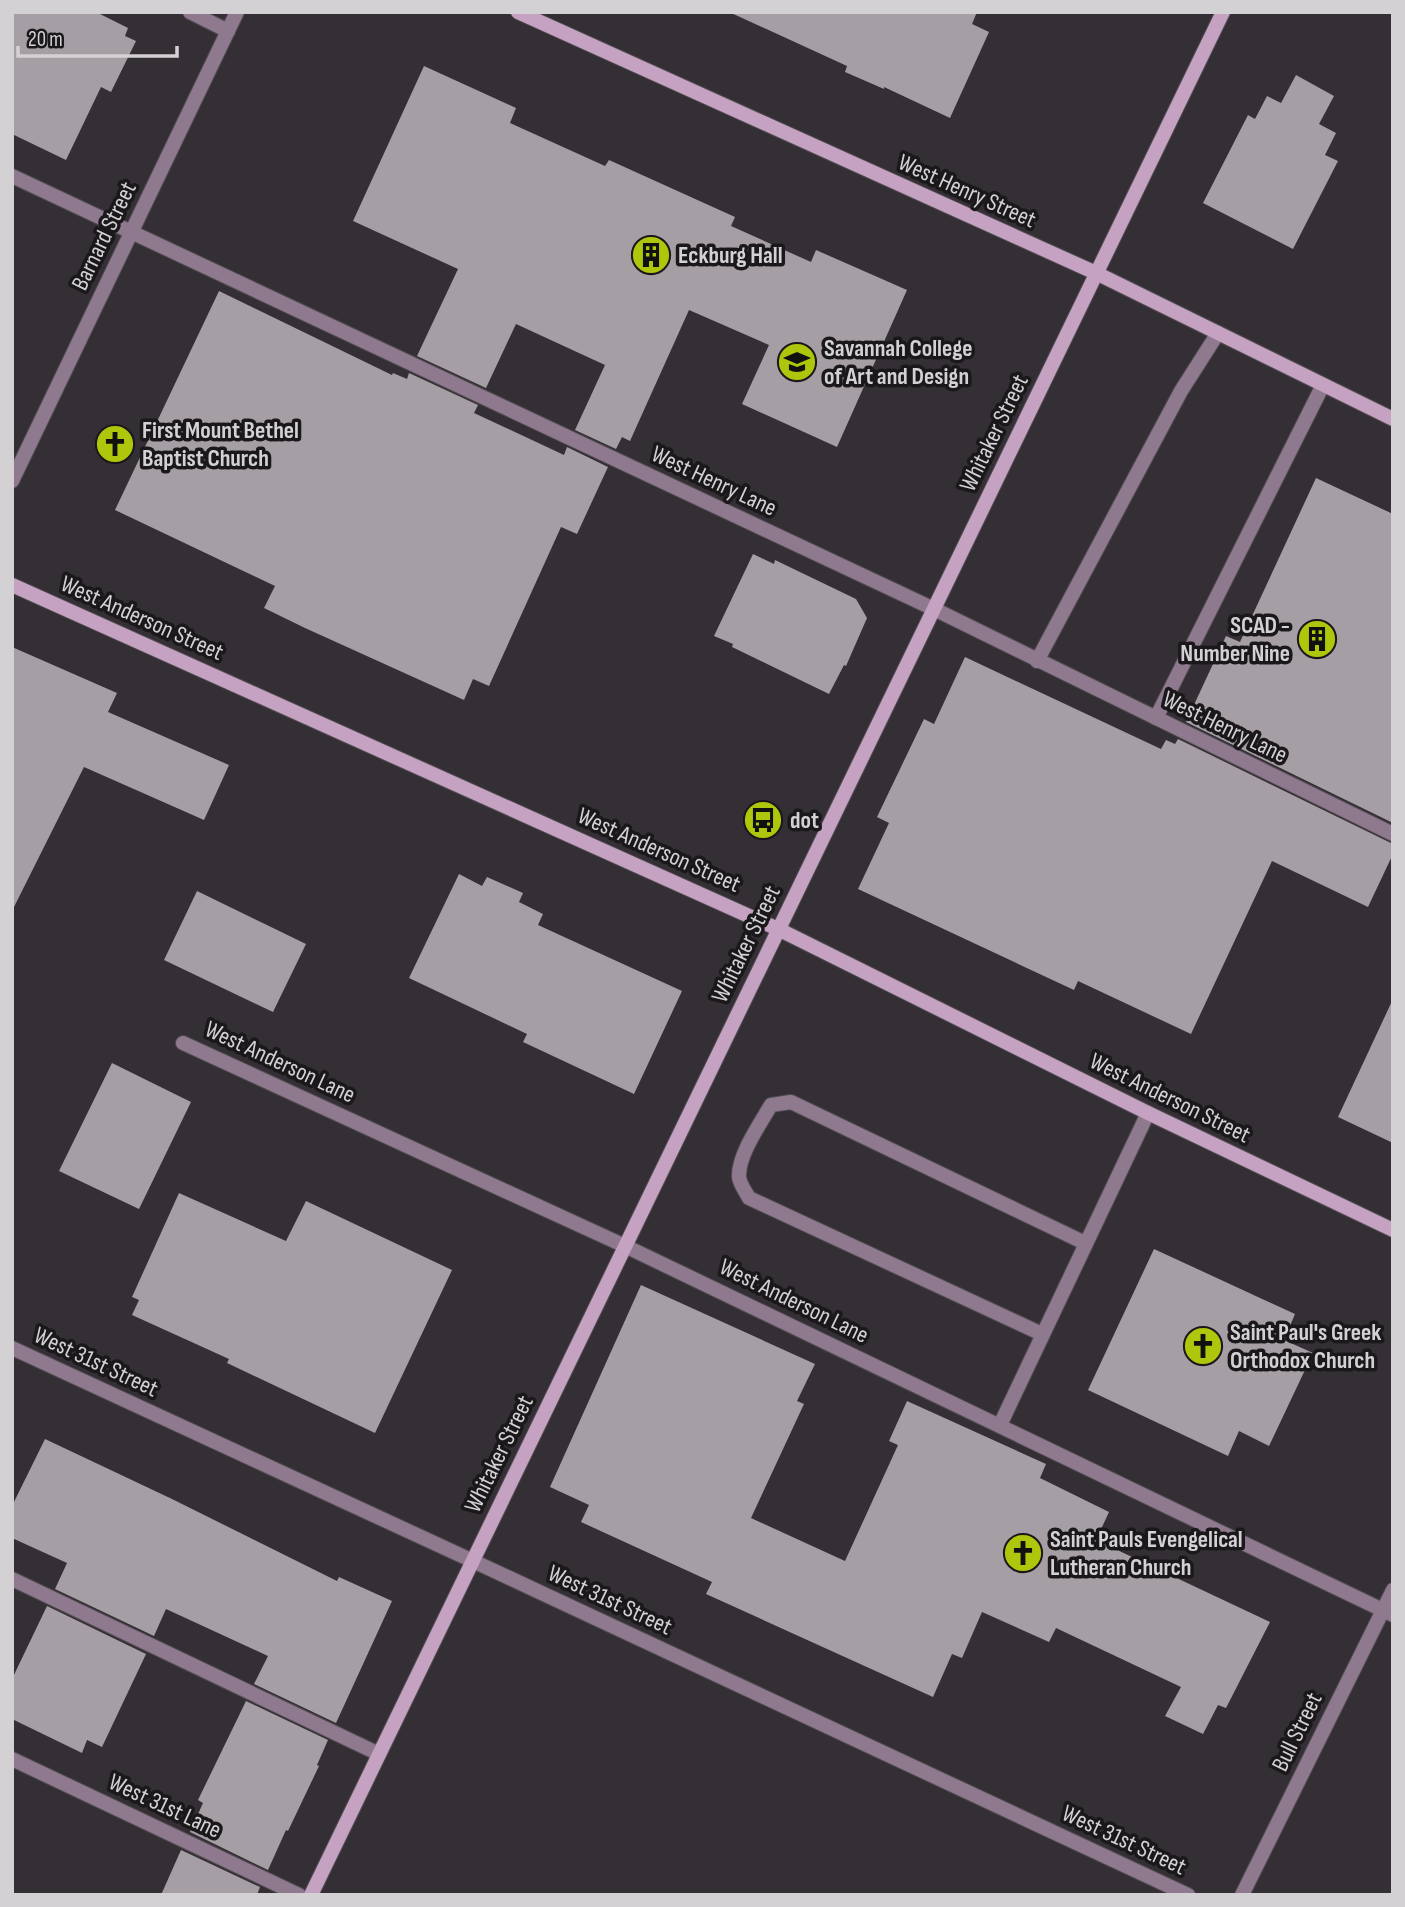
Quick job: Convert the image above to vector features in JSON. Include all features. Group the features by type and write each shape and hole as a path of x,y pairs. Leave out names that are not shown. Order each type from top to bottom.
{"main road":[{"name":"West Henry Street","path":"518,12 1096,273 1393,419"},
{"name":"Whitaker Street","path":"311,1895 1223,12"},
{"name":"West Anderson Street","path":"12,585 778,929 1148,1113 1393,1230"}],"street":[{"path":"190,12 228,31"},
{"name":"Barnard Street","path":"12,481 237,12"},
{"name":"West Henry Lane","path":"12,176 933,609 1393,834"},
{"path":"1037,660 1181,391 1218,333"},
{"path":"1156,718 1323,385"},
{"name":"West Anderson Lane","path":"183,1043 625,1246 1388,1612"},
{"path":"1042,1334 749,1198 739,1181 740,1166 753,1134 771,1105 791,1102 1085,1243"},
{"path":"1000,1425 1148,1113"},
{"name":"West 31st Street","path":"12,1348 473,1560 1188,1895"},
{"path":"12,1579 379,1754"},
{"name":"Bull Street","path":"1242,1895 1388,1612 1393,1590"},
{"name":"West 31st Lane","path":"12,1759 299,1895"}],"building":[{"path":"12,12 96,12 128,28 125,36 136,41 111,92 101,87 66,160 12,134"},
{"path":"729,12 977,12 972,24 989,32 950,118 845,72 847,66"},
{"name":"Eckburg Hall","path":"424,66 516,108 510,123 605,166 609,160 735,217 731,226 811,262 816,250 907,290 837,447 742,404 769,345 689,310 630,441 622,437 616,449 575,430 605,365 516,324 486,388 417,356 458,269 353,221"},
{"path":"1296,75 1334,96 1319,124 1336,133 1325,155 1338,161 1293,249 1203,203 1248,115 1255,119 1267,96 1281,103"},
{"path":"219,291 392,375 393,373 407,379 409,373 478,405 474,413 564,455 567,447 608,467 577,534 561,527 489,686 473,679 464,700 305,628 264,608 275,586 115,510"},
{"name":"SCAD - Number Nine","path":"1316,478 1393,514 1393,823 1186,722 1226,636 1240,642"},
{"path":"753,554 774,564 775,560 856,599 867,618 846,666 844,665 829,694 714,636"},
{"path":"12,647 117,693 108,712 229,765 204,820 84,767 12,911"},
{"path":"965,657 1161,749 1166,740 1175,744 1178,739 1393,844 1393,854 1368,907 1272,861 1191,1034 1078,981 1074,990 858,889 889,823 877,817 924,719 934,724"},
{"path":"459,874 482,886 487,877 523,893 519,902 543,914 538,925 682,991 634,1094 523,1042 527,1034 409,978"},
{"path":"197,891 306,944 273,1012 164,960"},
{"path":"1393,999 1393,1143 1338,1117"},
{"path":"112,1063 191,1102 139,1209 59,1171"},
{"path":"179,1193 286,1241 306,1201 452,1270 375,1433 227,1363 229,1359 132,1315 139,1300 132,1297"},
{"name":"Saint Paul's Greek Orthodox Church","path":"1154,1249 1295,1314 1284,1340 1313,1353 1269,1446 1239,1431 1228,1456 1088,1390"},
{"path":"641,1285 815,1364 797,1401 804,1404 751,1518 845,1561 898,1445 889,1441 907,1401 1046,1464 1040,1478 1109,1512 1096,1540 1270,1622 1226,1708 1218,1705 1203,1734 1165,1716 1181,1687 1056,1628 1049,1642 982,1612 962,1658 952,1654 933,1697 706,1594 712,1582 581,1522 589,1505 550,1487"},
{"path":"45,1439 337,1581 339,1577 392,1601 336,1723 254,1684 268,1656 166,1609 154,1636 55,1589 67,1563 12,1538 12,1506"},
{"path":"47,1606 146,1654 102,1747 87,1740 82,1753 12,1719 12,1679"},
{"path":"246,1701 328,1740 317,1765 319,1766 268,1870 190,1832 203,1803 198,1800"},
{"path":"181,1850 260,1887 257,1895 161,1895"}],"place":[{"name":"Eckburg Hall","path":"651,255"},
{"name":"Savannah College of Art and Design","path":"797,362"},
{"name":"First Mount Bethel Baptist Church","path":"115,444"},
{"name":"SCAD - Number Nine","path":"1317,639"},
{"name":"dot","path":"763,820"},
{"name":"Saint Paul's Greek Orthodox Church","path":"1203,1346"},
{"name":"Saint Pauls Evengelical Lutheran Church","path":"1023,1553"}]}
